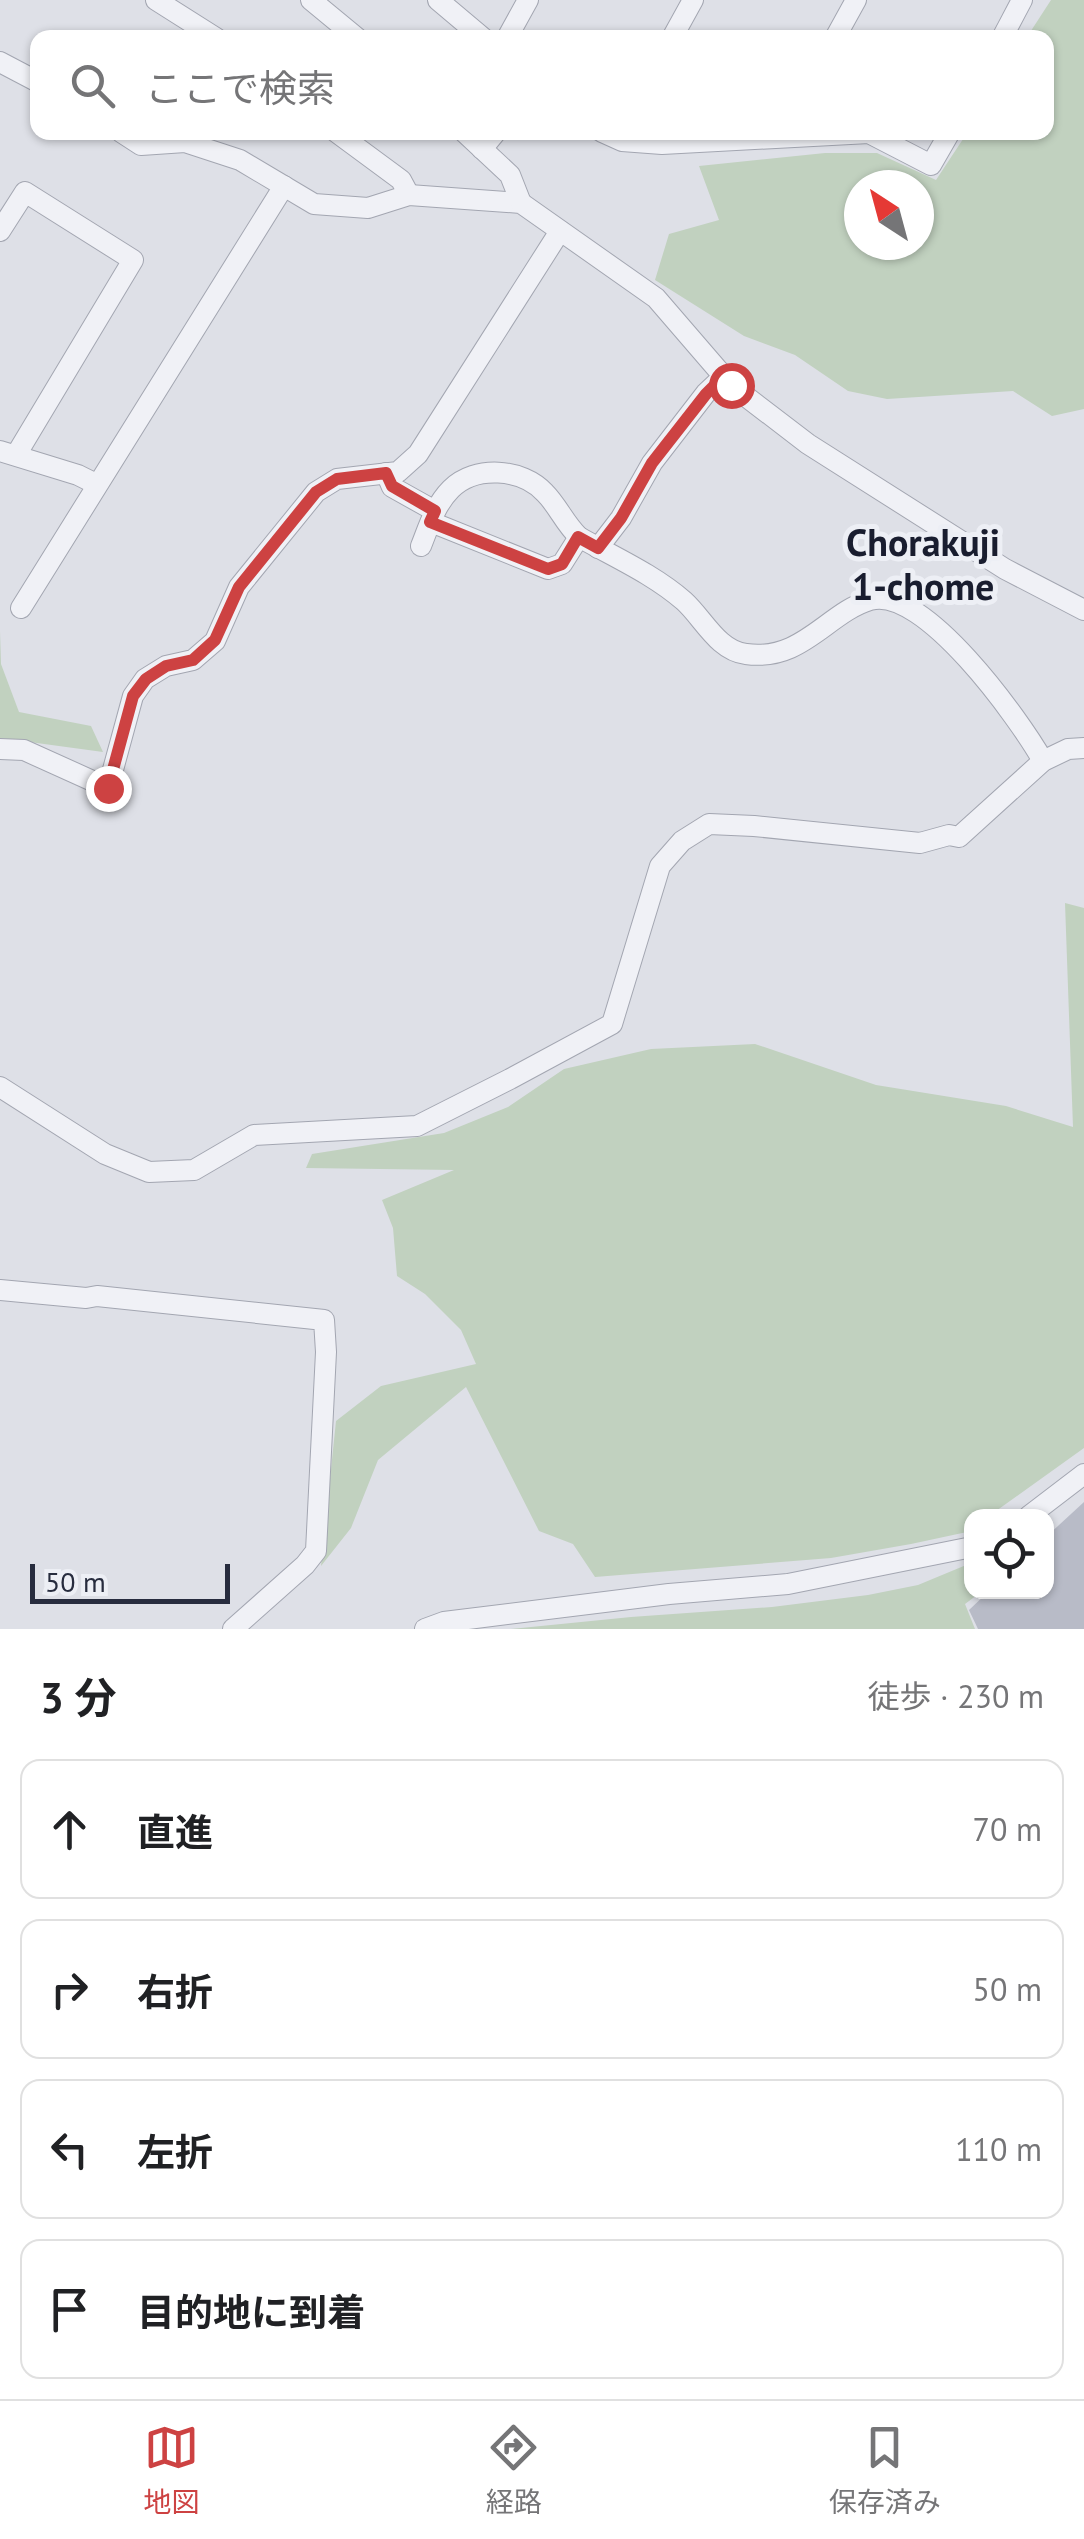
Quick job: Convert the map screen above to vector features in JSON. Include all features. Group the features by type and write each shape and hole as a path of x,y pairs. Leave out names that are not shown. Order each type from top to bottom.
{"street":[{"path":"156,0 203,30"},
{"path":"311,0 347,30"},
{"path":"438,0 474,30"},
{"path":"511,30 528,0"},
{"path":"676,30 693,0"},
{"path":"839,30 856,0"},
{"path":"1006,30 1022,0"},
{"path":"0,62 30,78"},
{"path":"134,140 142,145 185,142 240,160 314,204 368,208 409,194 521,204 656,298 731,385 808,444 1005,568 1084,610"},
{"path":"347,140 401,180 409,194"},
{"path":"472,140 510,176 521,204"},
{"path":"482,149 489,140"},
{"path":"642,140 662,144 722,140"},
{"path":"883,140 931,165 945,140"},
{"path":"21,608 284,186"},
{"path":"0,232 26,192 133,260 8,453 78,474 96,484"},
{"path":"0,749 24,750 108,788 133,696 146,679 166,666 193,660 215,640 239,587 316,492 337,479 398,472 418,454 560,231"},
{"path":"598,548 621,518 652,463 724,376"},
{"path":"422,546 433,516 451,489 467,478 497,472 524,478 545,492 578,537 666,586 721,643 744,654 769,654 802,644 857,605 874,598 892,600 923,617 980,671 1043,760"},
{"path":"386,473 392,486 433,516 548,569 562,564 578,537"},
{"path":"0,1087 105,1154 149,1172 194,1170 254,1135 417,1126 612,1024 660,866 682,841 709,824 920,843 949,835 959,837 1043,760 1068,748 1084,748"},
{"path":"0,1290 324,1320 326,1352 316,1550 305,1565 233,1629"},
{"path":"1038,1509 1084,1474"},
{"path":"424,1629 444,1622 669,1594 788,1584 964,1549"}],"green space":[{"path":"1051,0 1084,0 1084,409 1052,416 1013,391 887,399 848,391 795,355 744,336 655,280 669,234 719,220 699,166 825,153 877,153 914,170 844,170 844,260 934,260 934,179 962,140 1054,140 1054,30 1032,30"},
{"path":"0,631 1,664 19,712 91,726 103,752 0,738"},
{"path":"1065,903 1084,908 1084,1448 999,1509 964,1509 964,1533 831,1558 595,1577 573,1544 539,1531 466,1387 378,1460 351,1528 321,1566 336,1421 381,1386 476,1364 461,1330 425,1294 397,1276 393,1228 382,1200 454,1170 306,1168 312,1154 444,1133 508,1107 564,1069 651,1049 755,1044 876,1085 1006,1106 1073,1127"},
{"path":"964,1566 964,1599 972,1599 965,1604 975,1629 511,1629 772,1607 918,1585"}],"building":[{"path":"1084,1502 1084,1629 978,1629 969,1610 981,1599 1054,1599 1054,1530"}],"district":[{"name":"Chorakuji 1-chome","path":"923,565"}],"route":[{"path":"108,788 133,696 146,679 166,666 193,660 215,640 239,587 316,492 337,479 386,473 392,486 435,511 430,522 548,569 562,564 578,537 598,548 621,518 652,463 706,394 724,376 731,385"}]}
